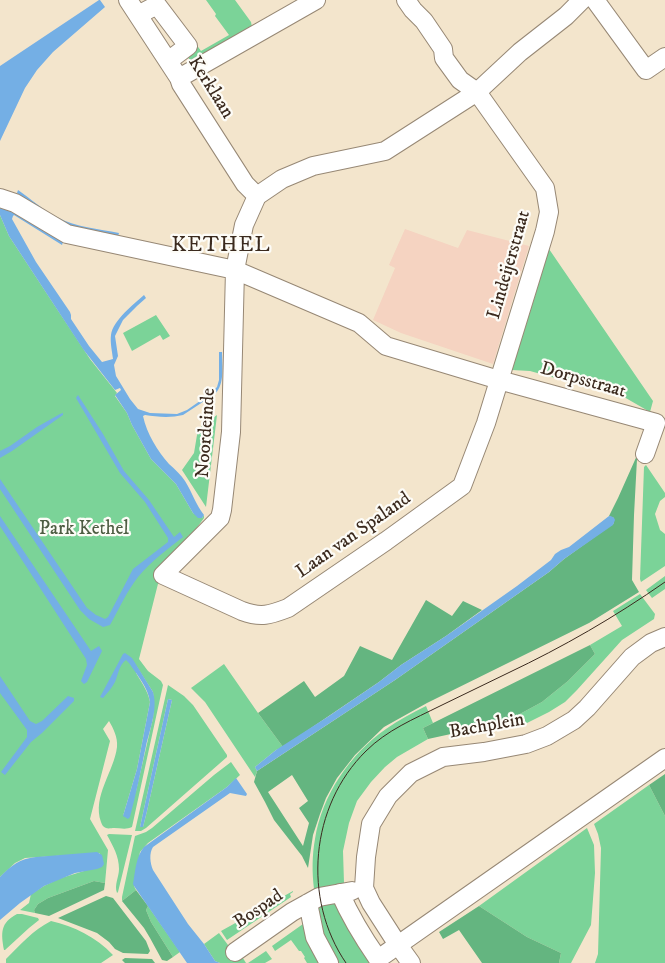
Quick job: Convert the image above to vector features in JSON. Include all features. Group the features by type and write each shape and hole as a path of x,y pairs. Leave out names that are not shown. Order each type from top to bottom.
{"street":[{"name":"Kerklaan","path":"128,0 245,184 257,196"},
{"path":"179,78 316,0"},
{"name":"Lindeijerstraat","path":"406,0 429,28 443,49 444,58 460,80 477,92 544,188 549,212 545,231 499,380"},
{"path":"257,196 282,179 313,166 385,151 477,92 520,52 566,16 582,0"},
{"path":"595,0 646,70 665,57"},
{"path":"138,15 157,6 188,46 168,61"},
{"name":"Noordeinde","path":"163,575 220,518 222,510 231,432 235,270 244,225 257,196"},
{"path":"0,198 15,204 67,234 235,270"},
{"name":"Dorpsstraat","path":"235,270 359,323 386,346 499,380 656,423 645,454"},
{"name":"Laan van Spaland","path":"163,575 252,614 262,616 275,614 288,608 462,486 486,423 499,380"},
{"name":"Bachplein","path":"364,888 371,824 388,796 411,773 443,757 526,744 547,736 574,720 587,708 632,657 652,643 665,637"},
{"path":"411,963 398,945 371,903 364,888 333,894 350,915 378,959 398,945 665,758"},
{"name":"Bospad","path":"235,952 292,912 319,897 333,894"},
{"name":"Bospad","path":"308,903 315,937 329,963"}],"shaded area":[{"path":"405,229 458,248 467,230 529,246 493,364 401,333 373,320 395,268 389,265"}],"green space":[{"path":"206,0 235,0 251,22 252,27 191,62 186,54 196,44 201,51 229,35"},
{"name":"Park Kethel","path":"0,215 9,236 53,303 90,359 117,393 115,396 127,413 151,459 176,484 193,513 202,518 204,515 204,518 193,533 188,536 190,541 163,564 139,659 148,671 161,681 163,685 132,827 130,828 107,828 101,822 99,803 101,793 117,747 115,733 109,721 103,729 110,741 90,819 108,850 105,883 94,881 48,898 38,904 34,910 35,913 20,910 29,903 31,894 58,879 84,871 100,853 25,858 15,863 0,877","holes":["137,667 153,692 153,718 136,791 123,816 137,769 150,702 136,673"]},
{"path":"546,249 549,249 653,401 650,412 624,397 530,371 512,370 535,296"},
{"path":"156,315 170,336 163,340 160,335 132,351 123,333"},
{"path":"217,415 206,507 182,470 194,453 198,429"},
{"path":"647,433 637,459 634,515 632,580 639,592 589,623 427,703 384,727 355,755 337,778 326,798 313,835 308,868 302,856 274,820 254,782 257,771 395,680 549,572 614,523 614,518 609,516","holes":["292,775 308,801 299,808 309,823 303,846 268,792"]},
{"path":"646,465 665,493 665,497 660,501 655,514 660,530 665,534 665,566 641,582 644,467"},
{"path":"665,576 665,589 652,598 646,590"},
{"path":"640,594 655,614 654,619 622,640 565,702 527,723 510,728 480,732 507,721 542,702 568,681 595,654 590,645 622,626 613,611"},
{"path":"426,600 452,616 463,601 482,610 283,747 258,713 304,681 315,697 344,676 360,646 392,660"},
{"path":"590,645 595,654 568,681 542,702 507,721 480,732 460,732 428,739 423,728"},
{"path":"224,664 283,747 276,750 255,767 257,771 255,777 205,702 191,688"},
{"path":"168,685 193,705 227,757 146,828 141,831 135,831","holes":["168,699 172,700 143,827 140,827"]},
{"path":"426,706 433,723 423,728 428,739 397,757 385,767 357,801 349,823 343,851 344,883 314,889 313,858 315,839 324,807 331,791 350,763 373,739 386,729"},
{"path":"231,762 240,775 227,787 148,843 140,852 134,886 136,890 122,901 135,836 152,828"},
{"path":"665,774 665,816 649,785"},
{"path":"649,785 665,816 665,963 595,963 598,954 601,848 594,824"},
{"path":"587,828 594,845 595,873 591,925 571,963 559,963 561,953 527,937 479,906"},
{"path":"107,835 132,835 117,893 119,864"},
{"path":"94,881 105,883 104,890 49,916 35,913 34,910 38,904 48,898"},
{"path":"136,890 148,906 146,910 151,922 173,957 167,961 162,960 144,928 122,901"},
{"path":"293,891 290,894 291,897 227,940 221,931"},
{"path":"106,896 113,898 146,941 150,951 148,954 123,953 115,949 97,933 58,918"},
{"path":"340,902 376,963 335,963 321,936 317,906"},
{"path":"148,906 180,952 173,957 151,922 146,910"},
{"path":"479,906 527,937 561,953 559,963 482,963 459,930 443,939 439,932"},
{"path":"17,914 38,918 39,920 4,950 3,929 7,921"},
{"path":"51,921 84,933 113,955 101,963 6,963 6,959 27,938"},
{"path":"303,924 320,963 307,963 301,951 291,940 275,951 272,946"},
{"path":"219,933 237,957 241,955 246,963 220,963 215,961 204,944"},
{"path":"266,951 272,959 265,963 248,963"},
{"path":"125,958 152,959 155,963 125,963 122,960"}],"water":[{"path":"99,0 105,7 53,52 37,70 25,88 0,141 0,66"},
{"path":"18,190 47,211 64,220 87,227 119,233 118,236 71,227 51,218 17,193"},
{"path":"0,207 16,214 63,242 62,245 13,216 12,219 36,262 70,312 71,319 102,362 113,359 111,338 116,324 144,295 146,298 123,320 115,336 118,356 114,365 116,376 138,409 150,413 177,414 187,410 217,387 219,380 219,352 222,352 222,380 215,394 183,415 169,417 143,416 153,441 169,464 185,481 204,515 202,518 198,518 193,513 176,484 151,459 127,413 115,395 121,390 120,388 115,390 83,349 9,236 0,215"},
{"path":"78,395 124,471 149,500 174,537 180,532 183,537 143,571 130,588 110,625 103,627 89,619 80,610 0,489 0,479 87,608 105,619 108,617 133,569 168,542 168,538 145,502 120,473 76,398"},
{"path":"63,413 63,415 0,458 0,451"},
{"path":"0,516 91,651 99,646 102,651 87,682 84,684 81,681 87,665 86,659 0,526"},
{"path":"609,516 615,519 613,525 564,559 549,572 395,680 257,771 255,767 276,750 446,636 517,586 551,560 555,554 569,547"},
{"path":"125,653 132,658 153,692 155,705 128,819 123,816 137,769 150,702 149,697 142,681 126,660 120,667 115,682 103,698 100,697"},
{"path":"0,676 30,721 36,724 42,721 68,696 74,698 74,701 31,742 5,775 1,772 27,737 27,730 0,693"},
{"path":"168,699 172,700 143,827 140,827"},
{"path":"236,778 247,794 246,796 230,793 153,847 151,852 153,870 188,924 215,961 220,963 187,963 133,884 135,869 144,847 227,787"},
{"path":"97,852 102,855 104,864 102,867 75,873 44,886 0,920 0,877 12,866 20,861 36,857"}],"tram line":[{"path":"346,963 332,938 323,911 318,882 318,854 323,825 333,798 347,773 366,751 392,731 569,642 665,582"}],"district":[{"name":"KETHEL","path":"221,247"}]}
